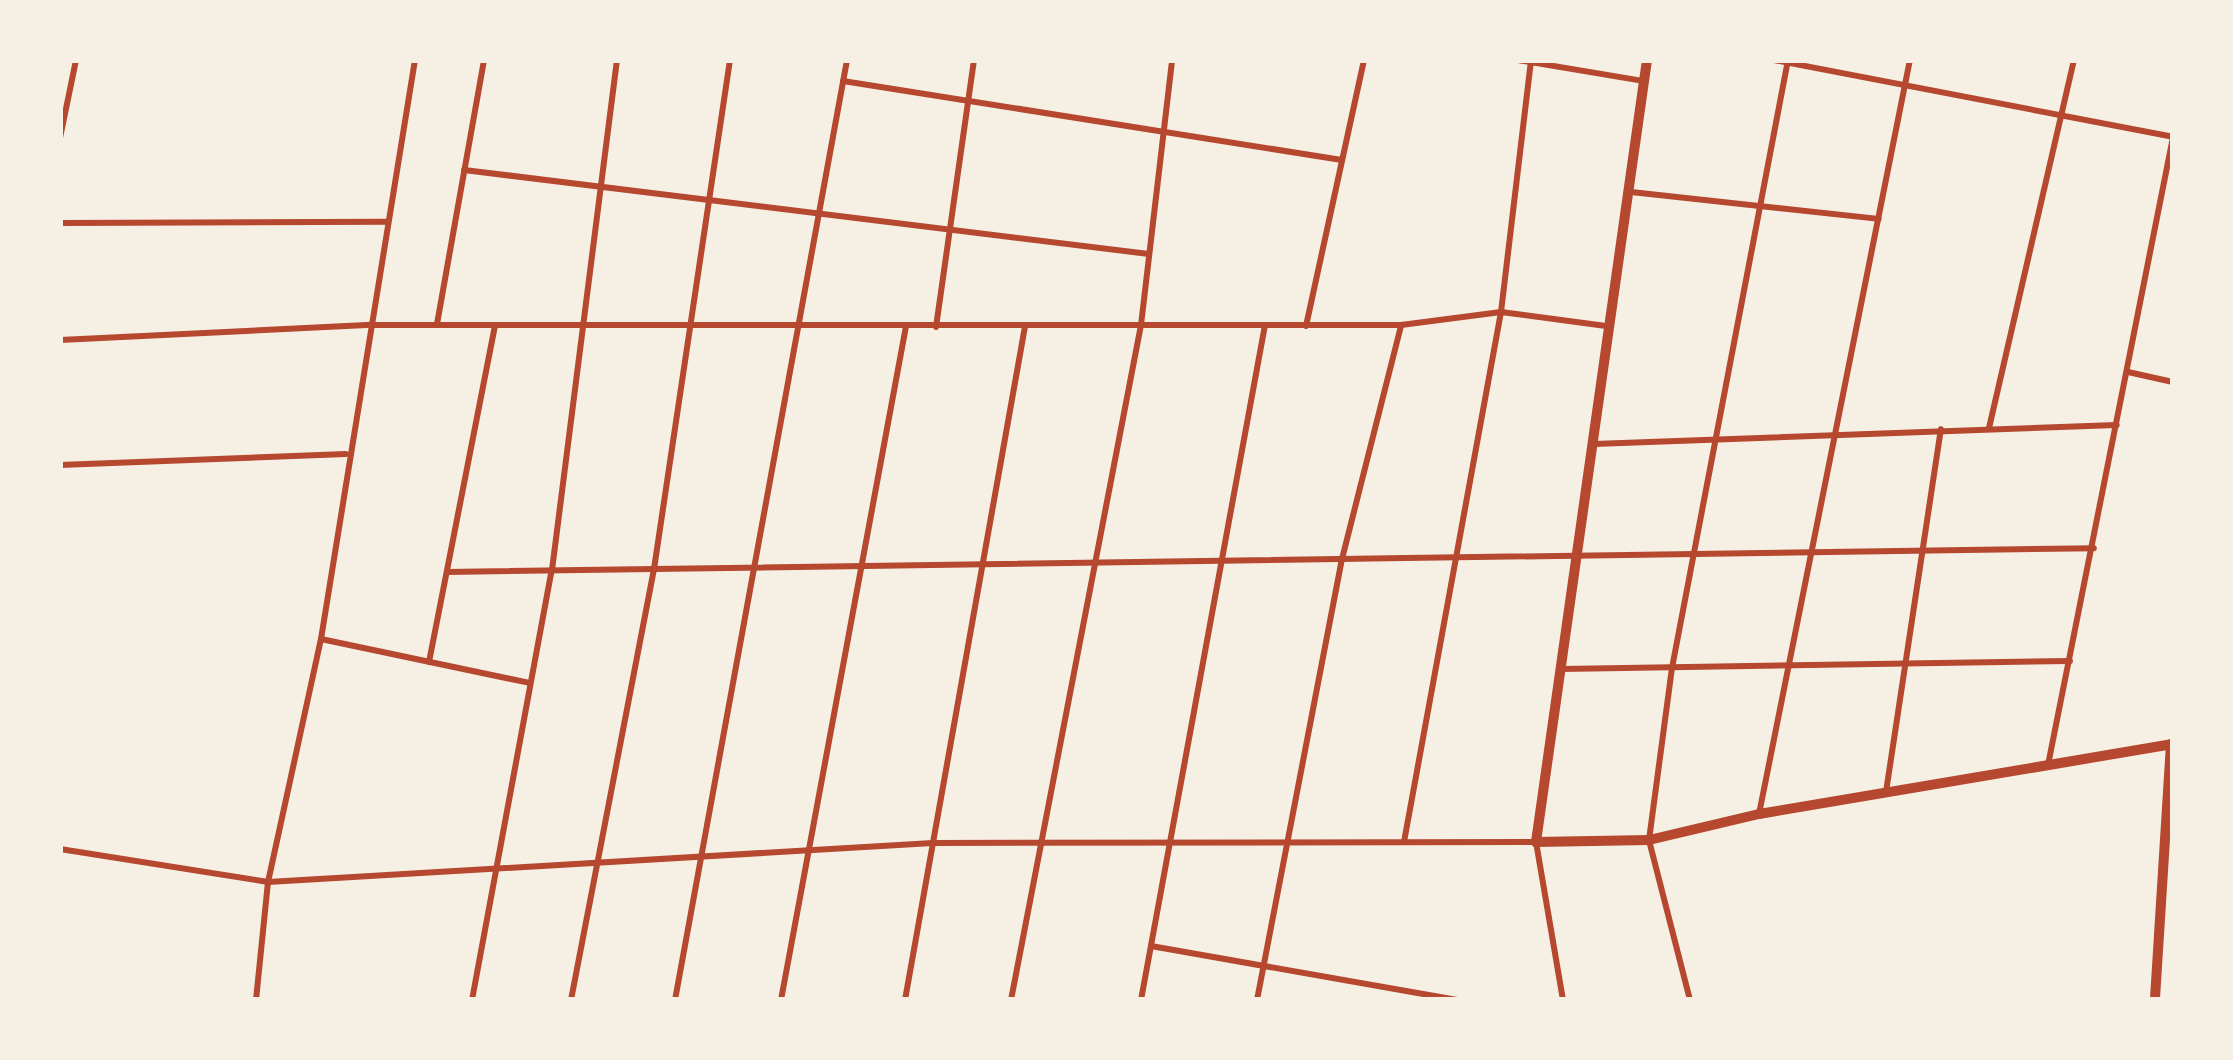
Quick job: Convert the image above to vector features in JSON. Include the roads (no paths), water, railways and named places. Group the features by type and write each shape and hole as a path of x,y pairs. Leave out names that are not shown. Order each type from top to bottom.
{"main road":[{"path":"1647,60 1536,842 1649,840 1759,814 2172,742 2155,1000"}],"street":[{"path":"60,138 76,60"},
{"path":"256,1000 268,882 321,639 346,454 415,60"},
{"path":"437,324 484,60"},
{"path":"472,1000 552,570 578,325 617,60"},
{"path":"571,1000 654,569 730,60"},
{"path":"675,1000 847,60"},
{"path":"936,327 974,60"},
{"path":"1011,1000 1046,842 1141,325 1172,60"},
{"path":"1306,326 1364,60"},
{"path":"1518,60 1643,81"},
{"path":"1774,60 2173,137 2048,765"},
{"path":"1759,814 1910,60"},
{"path":"1989,428 2074,60"},
{"path":"1690,1000 1649,840 1672,668 1787,61"},
{"path":"1403,842 1502,312 1531,62"},
{"path":"843,81 1342,160"},
{"path":"464,170 1149,254"},
{"path":"1627,191 1879,219"},
{"path":"60,223 388,222"},
{"path":"60,340 437,324 1401,325 1502,312 1606,326"},
{"path":"429,662 494,325"},
{"path":"1141,1000 1226,560 1265,325"},
{"path":"1257,1000 1342,559 1401,325"},
{"path":"781,1000 866,566 906,326"},
{"path":"905,1000 1025,326"},
{"path":"2128,372 2173,382"},
{"path":"1590,444 1837,431 2117,425"},
{"path":"1886,792 1941,429"},
{"path":"60,465 346,454"},
{"path":"448,572 2094,548"},
{"path":"321,639 530,683"},
{"path":"1557,669 2071,661"},
{"path":"60,849 268,882 933,843 1536,842 1563,1000"},
{"path":"1151,946 1457,1000"}]}
